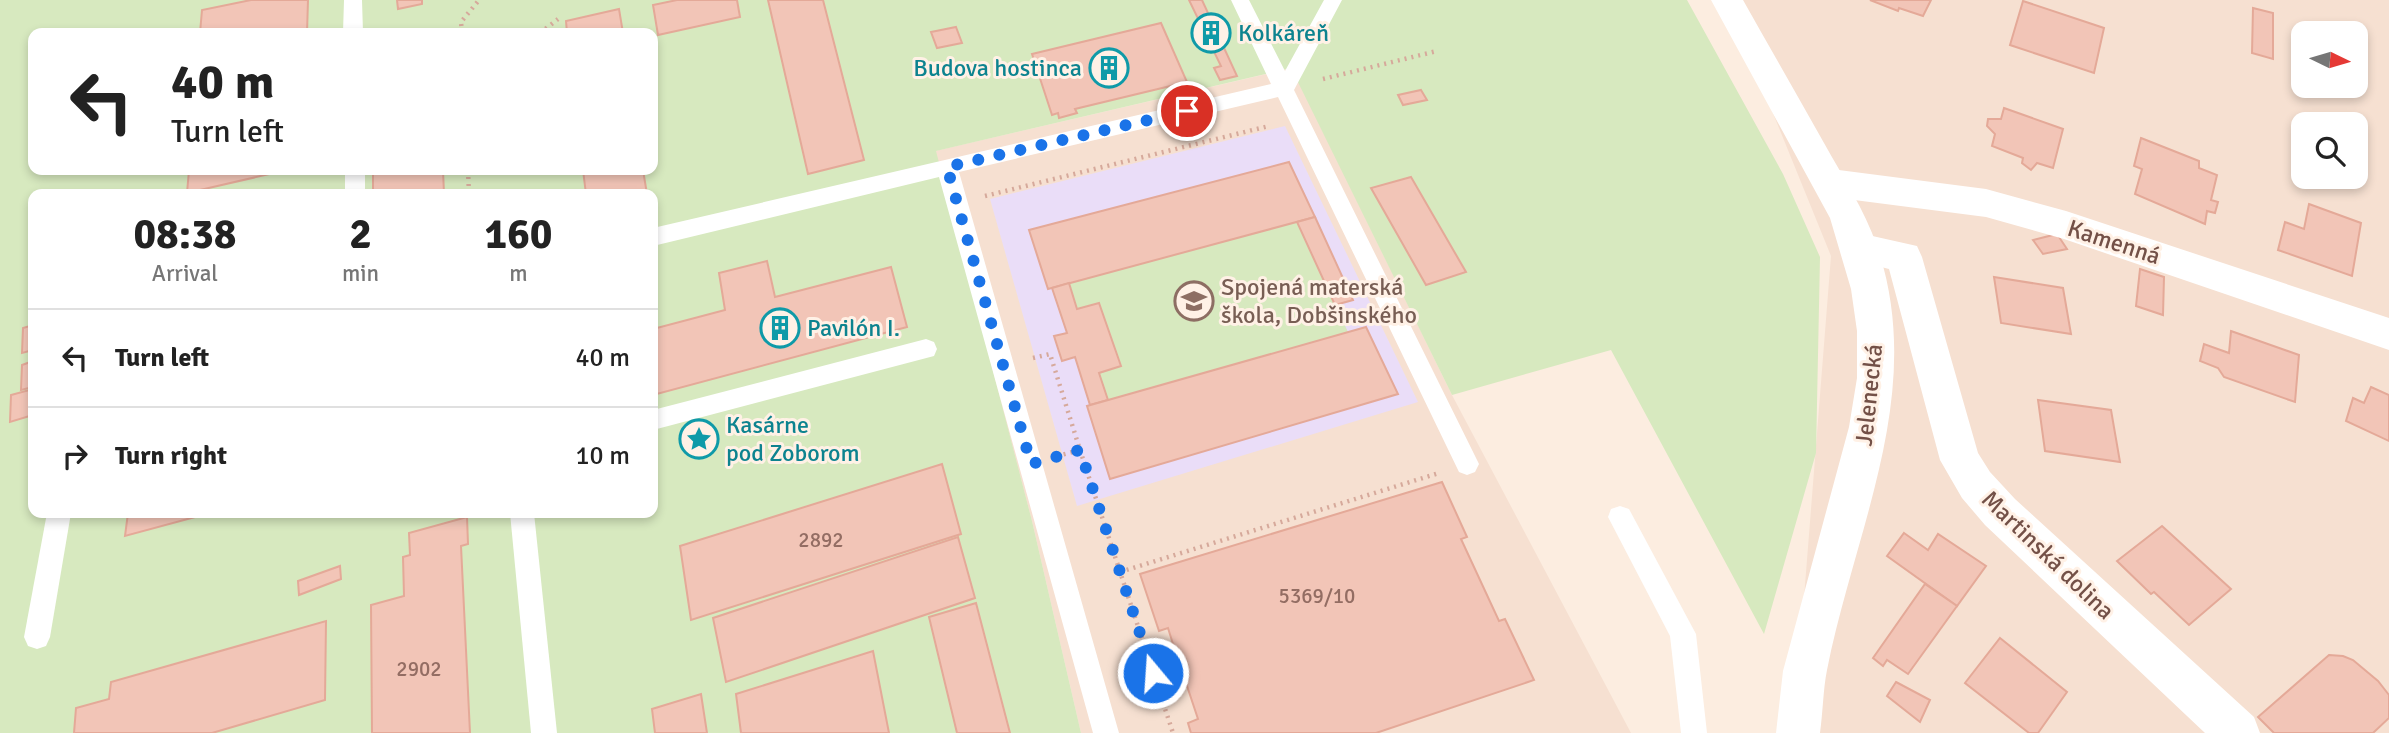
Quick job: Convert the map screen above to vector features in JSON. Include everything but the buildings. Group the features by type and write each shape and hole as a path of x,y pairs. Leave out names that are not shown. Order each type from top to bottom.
{"street":[{"name":"Jelenecká","path":"1727,0 1831,183 1859,248 1870,289 1876,331 1876,378 1863,452 1805,671 1798,733"},
{"name":"Kamenná","path":"1831,183 1986,202 2066,225 2389,334"},
{"name":"Martinská dolina","path":"1859,248 1904,257 1961,460 1976,485 2000,512 2238,733"}],"lane":[{"path":"353,0 354,28"},
{"path":"1240,0 1467,464"},
{"path":"658,236 1285,88 1334,0"},
{"path":"947,167 1106,733"},
{"path":"658,419 926,349"},
{"path":"1620,517 1683,635 1694,733"},
{"path":"37,637 58,518"},
{"path":"522,518 544,733"}],"path":[{"path":"462,28 461,22 479,0"},
{"path":"546,28 558,19"},
{"path":"1285,88 1437,51"},
{"path":"987,209 984,197 1283,123"},
{"path":"1027,347 1030,359 1050,354 1173,733"},
{"path":"1031,464 1080,450"},
{"path":"1120,572 1467,464"}],"shaded area":[{"path":"1727,0 2389,0 2389,733 1802,733 1802,623 1831,256"},
{"path":"1292,68 1452,395 1631,733 1081,733 1032,521 935,151"},
{"name":"Spojená materská škola, Dobšinského","path":"1285,126 1418,402 1077,506 990,199"}],"green space":[{"path":"0,0 1687,0 1783,174 1820,257 1816,453 1764,634 1611,350 1452,395 1291,68 936,151 1032,521 1081,733 0,733"},
{"path":"1297,222 1348,332 1108,400 1099,373 1121,366 1099,303 1077,309 1069,283"}],"place":[{"name":"Kolkáreň","path":"1211,33"},
{"name":"Budova hostinca","path":"1109,68"},
{"name":"Spojená materská škola, Dobšinského","path":"1194,301"},
{"name":"Pavilón I.","path":"780,328"},
{"name":"Kasárne pod Zoborom","path":"699,439"}],"route":[{"path":"1153,673 1080,450 1031,464 947,167 1187,111"}]}
